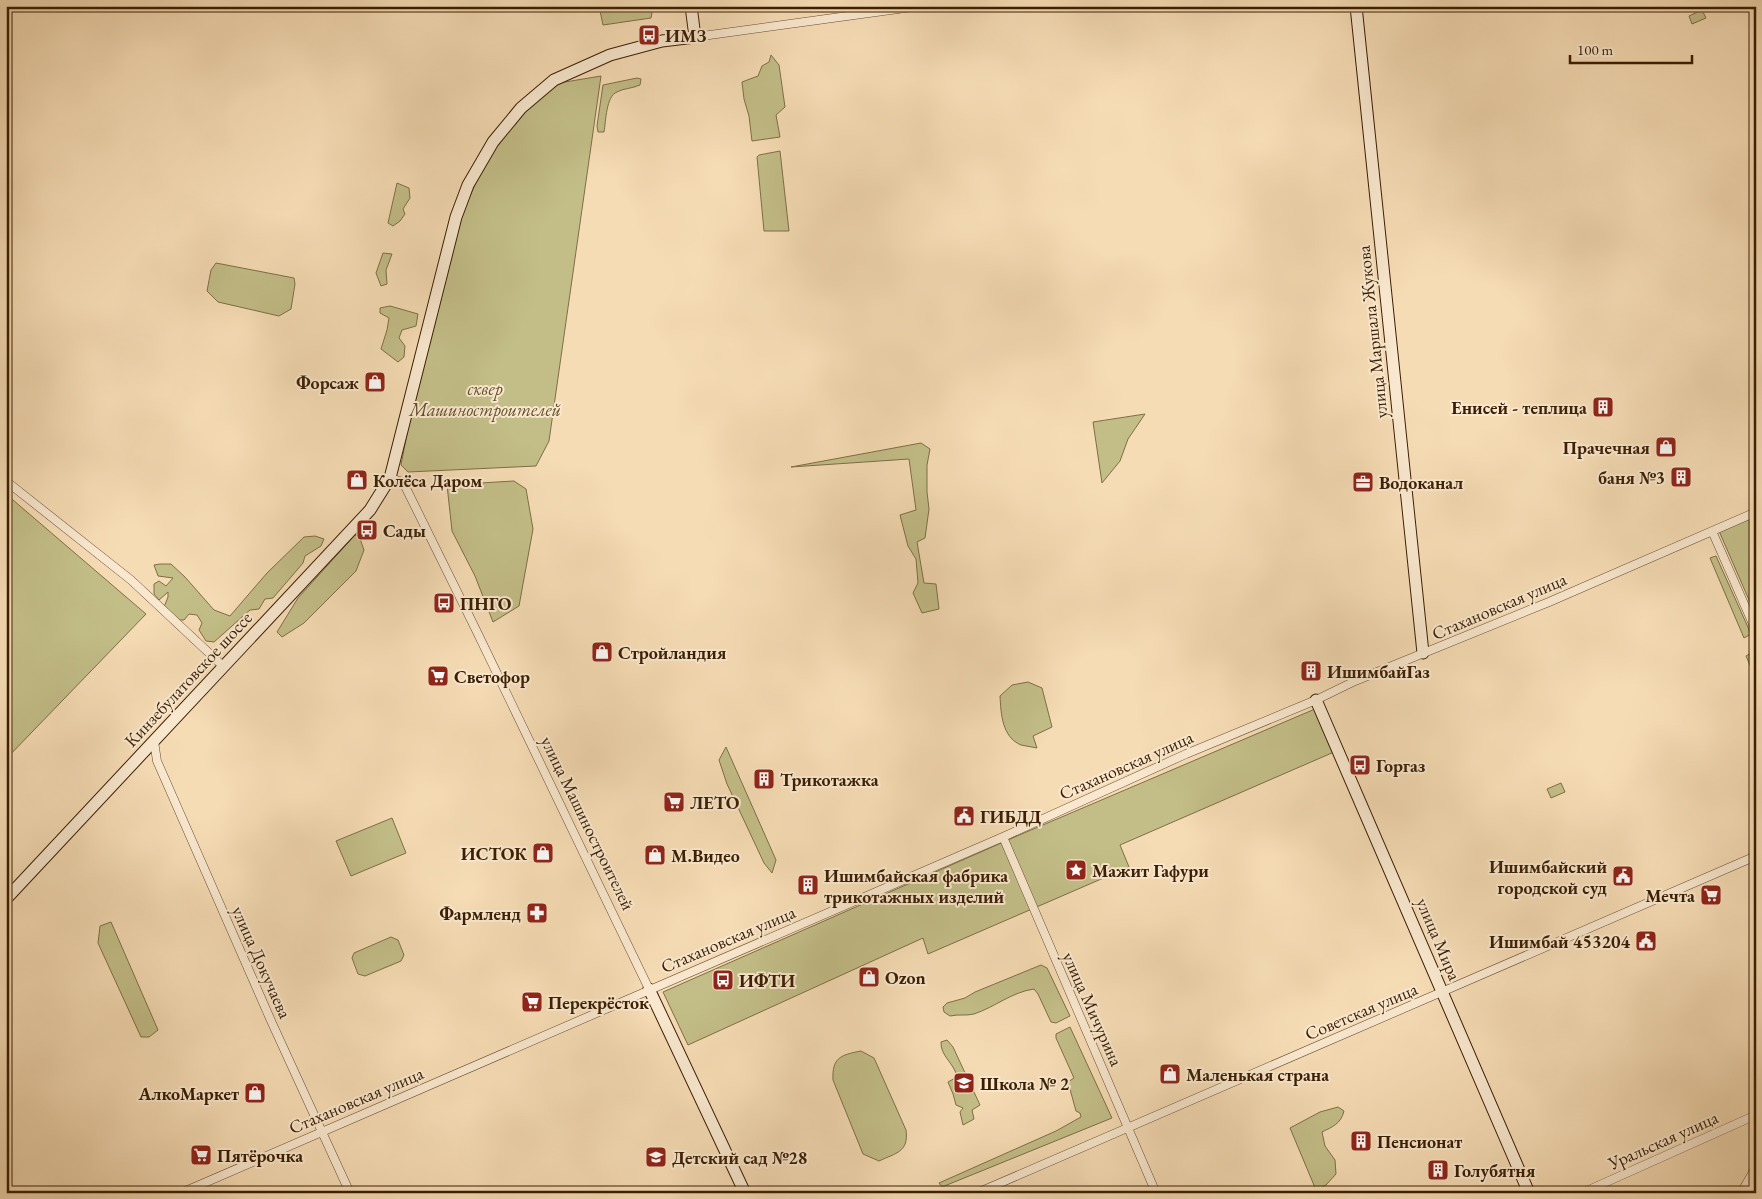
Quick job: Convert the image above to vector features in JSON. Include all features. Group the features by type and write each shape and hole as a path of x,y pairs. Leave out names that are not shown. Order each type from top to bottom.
{"street":[{"path":"691,6 695,37 920,6"},
{"name":"улица Маршала Жукова","path":"1356,6 1423,653"},
{"name":"Кинзебулатовское шоссе","path":"6,899 370,510 390,478 456,217 468,185 493,142 521,108 554,80 610,55 662,41 695,37"},
{"name":"улица Машиностроителей","path":"390,478 403,482 649,989 745,1193"},
{"path":"6,481 131,580 224,667"},
{"name":"Стахановская улица","path":"181,1193 1003,837 1186,754 1316,700 1355,681 1550,602 1756,512"},
{"path":"1712,531 1756,631"},
{"name":"улица Мира","path":"1316,700 1529,1193"},
{"name":"улица Докучаева","path":"154,741 157,761 321,1132 350,1193"},
{"name":"улица Мичурина","path":"1003,837 1156,1193"},
{"name":"Советская улица","path":"977,1193 1756,856"},
{"name":"Уральская улица","path":"1582,1193 1756,1115"},
{"path":"1740,1193 1756,1167"}],"green space":[{"path":"599,6 641,6 652,13 651,18 603,25"},
{"path":"1702,10 1706,18 1692,24 1689,16"},
{"path":"771,55 779,65 785,107 776,115 780,137 752,141 742,82 758,76 762,66 769,62"},
{"name":"сквер Машиностроителей","path":"601,76 549,441 536,466 408,472 401,465 413,403 461,216 486,160 507,129 553,84"},
{"path":"637,78 641,79 640,85 613,94 606,116 604,132 598,132 597,126 603,85"},
{"path":"780,151 789,231 764,231 757,157"},
{"path":"397,183 409,188 410,198 403,209 405,214 393,226 388,223"},
{"path":"383,253 392,254 386,270 387,284 381,286 376,273"},
{"path":"216,263 294,278 295,284 291,309 279,316 218,302 207,291 211,270"},
{"path":"390,306 418,314 416,326 402,330 399,338 405,346 404,357 398,362 381,349 389,318 380,313 380,308"},
{"path":"1145,414 1128,439 1120,461 1102,483 1093,422"},
{"path":"921,443 930,449 927,465 929,509 925,538 917,542 924,583 936,584 939,609 922,613 913,593 918,583 916,559 908,546 900,515 916,510 909,459 791,467"},
{"path":"514,481 526,489 533,529 519,606 493,622 475,576 452,531 447,485"},
{"path":"6,494 146,614 6,759"},
{"path":"1756,516 1756,616 1719,531"},
{"path":"355,535 359,536 364,550 356,571 304,623 282,637 277,632 298,598"},
{"path":"315,536 324,539 321,546 305,556 303,563 273,598 265,599 259,609 250,610 214,642 206,641 199,630 202,623 197,615 189,614 184,620 179,620 164,607 168,592 159,600 154,594 154,584 159,581 166,586 173,578 158,576 154,565 171,564 214,610 230,616 267,573 304,537"},
{"path":"1716,556 1751,634 1744,638 1710,558"},
{"path":"1756,650 1756,679 1746,656"},
{"path":"1028,682 1042,688 1052,727 1033,736 1037,748 1021,745 1010,736 1006,731 1001,710 1000,696 1012,685"},
{"path":"1315,709 1334,752 1120,845 1129,867 928,954 923,938 688,1045 663,992 1017,836"},
{"path":"726,747 776,860 772,873 764,863 727,784 719,760"},
{"path":"1561,783 1565,792 1551,798 1547,789"},
{"path":"392,818 406,853 351,876 336,841"},
{"path":"111,922 158,1030 149,1037 141,1037 98,943 100,926"},
{"path":"391,937 398,940 404,955 401,961 365,976 358,974 352,958 354,953"},
{"path":"1041,965 1047,968 1070,1016 1056,1023 1051,1022 1034,989 1018,993 974,1014 950,1016 944,1012 943,1007 947,1003 965,998 975,992"},
{"path":"1070,1027 1112,1118 942,1187 939,1183 1056,1131 1081,1117 1080,1113 1076,1111 1068,1082 1074,1078 1056,1038 1056,1034"},
{"path":"947,1040 953,1047 980,1105 972,1110 974,1119 963,1125 960,1112 963,1108 956,1105 948,1082 957,1077 956,1072 941,1047 941,1042"},
{"path":"861,1051 874,1058 906,1130 905,1143 900,1151 879,1161 863,1154 833,1080 836,1062 843,1056"},
{"path":"1338,1107 1344,1111 1341,1119 1336,1125 1322,1132 1325,1146 1335,1160 1336,1174 1326,1185 1316,1190 1290,1128 1320,1112"}],"place":[{"name":"ИМЗ","path":"649,35"},
{"name":"Форсаж","path":"375,382"},
{"name":"Енисей - теплица","path":"1603,407"},
{"name":"Прачечная","path":"1666,447"},
{"name":"баня №3","path":"1681,477"},
{"name":"Колёса Даром","path":"357,480"},
{"name":"Водоканал","path":"1363,482"},
{"name":"Сады","path":"367,530"},
{"name":"ПНГО","path":"444,603"},
{"name":"Стройландия","path":"602,652"},
{"name":"ИшимбайГаз","path":"1311,671"},
{"name":"Светофор","path":"438,676"},
{"name":"Горгаз","path":"1360,765"},
{"name":"Трикотажка","path":"764,779"},
{"name":"ЛЕТО","path":"674,802"},
{"name":"ГИБДД","path":"964,816"},
{"name":"ИСТОК","path":"543,853"},
{"name":"М.Видео","path":"655,855"},
{"name":"Мажит Гафури","path":"1076,870"},
{"name":"Ишимбайский городской суд","path":"1623,876"},
{"name":"Ишимбайская фабрика трикотажных изделий","path":"808,885"},
{"name":"Мечта","path":"1711,895"},
{"name":"Фармленд","path":"537,913"},
{"name":"Ишимбай 453204","path":"1646,941"},
{"name":"Ozon","path":"869,977"},
{"name":"ИФТИ","path":"723,980"},
{"name":"Перекрёсток","path":"532,1002"},
{"name":"Маленькая страна","path":"1170,1074"},
{"name":"Школа № 2","path":"964,1083"},
{"name":"АлкоМаркет","path":"255,1093"},
{"name":"Пенсионат","path":"1361,1141"},
{"name":"Пятёрочка","path":"201,1155"},
{"name":"Детский сад №28","path":"656,1157"},
{"name":"Голубятня","path":"1438,1170"}]}
